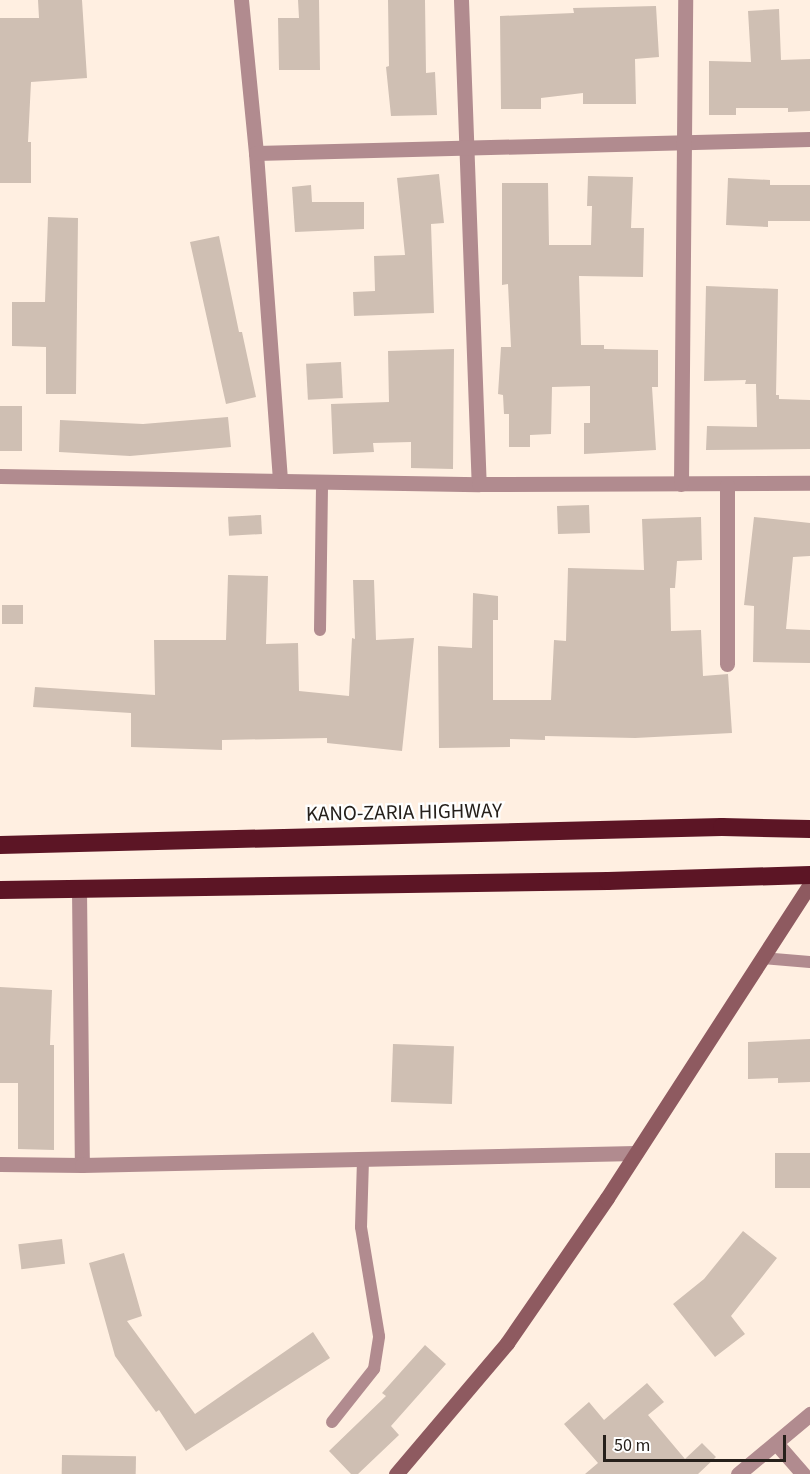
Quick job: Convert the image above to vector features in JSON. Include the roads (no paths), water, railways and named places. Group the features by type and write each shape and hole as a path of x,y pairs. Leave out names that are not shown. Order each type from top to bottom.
{"highway":[{"name":"KANO-ZARIA HIGHWAY","path":"0,845 722,827 810,829"},
{"path":"0,890 810,875"}],"street":[{"path":"241,0 256,153 280,481"},
{"path":"461,0 478,484"},
{"path":"681,484 685,0"},
{"path":"256,153 684,140 810,139"},
{"path":"0,476 478,484 810,483"},
{"path":"727,485 727,664"},
{"path":"396,1474 507,1343 636,1154 810,884"},
{"path":"79,889 82,1165"},
{"path":"0,1164 82,1165 636,1154"},
{"path":"738,1474 810,1414"},
{"path":"776,1443 802,1474"}],"lane":[{"path":"320,630 322,481"},
{"path":"762,958 810,962"},
{"path":"332,1422 374,1369 379,1336 361,1227 363,1159"}]}
